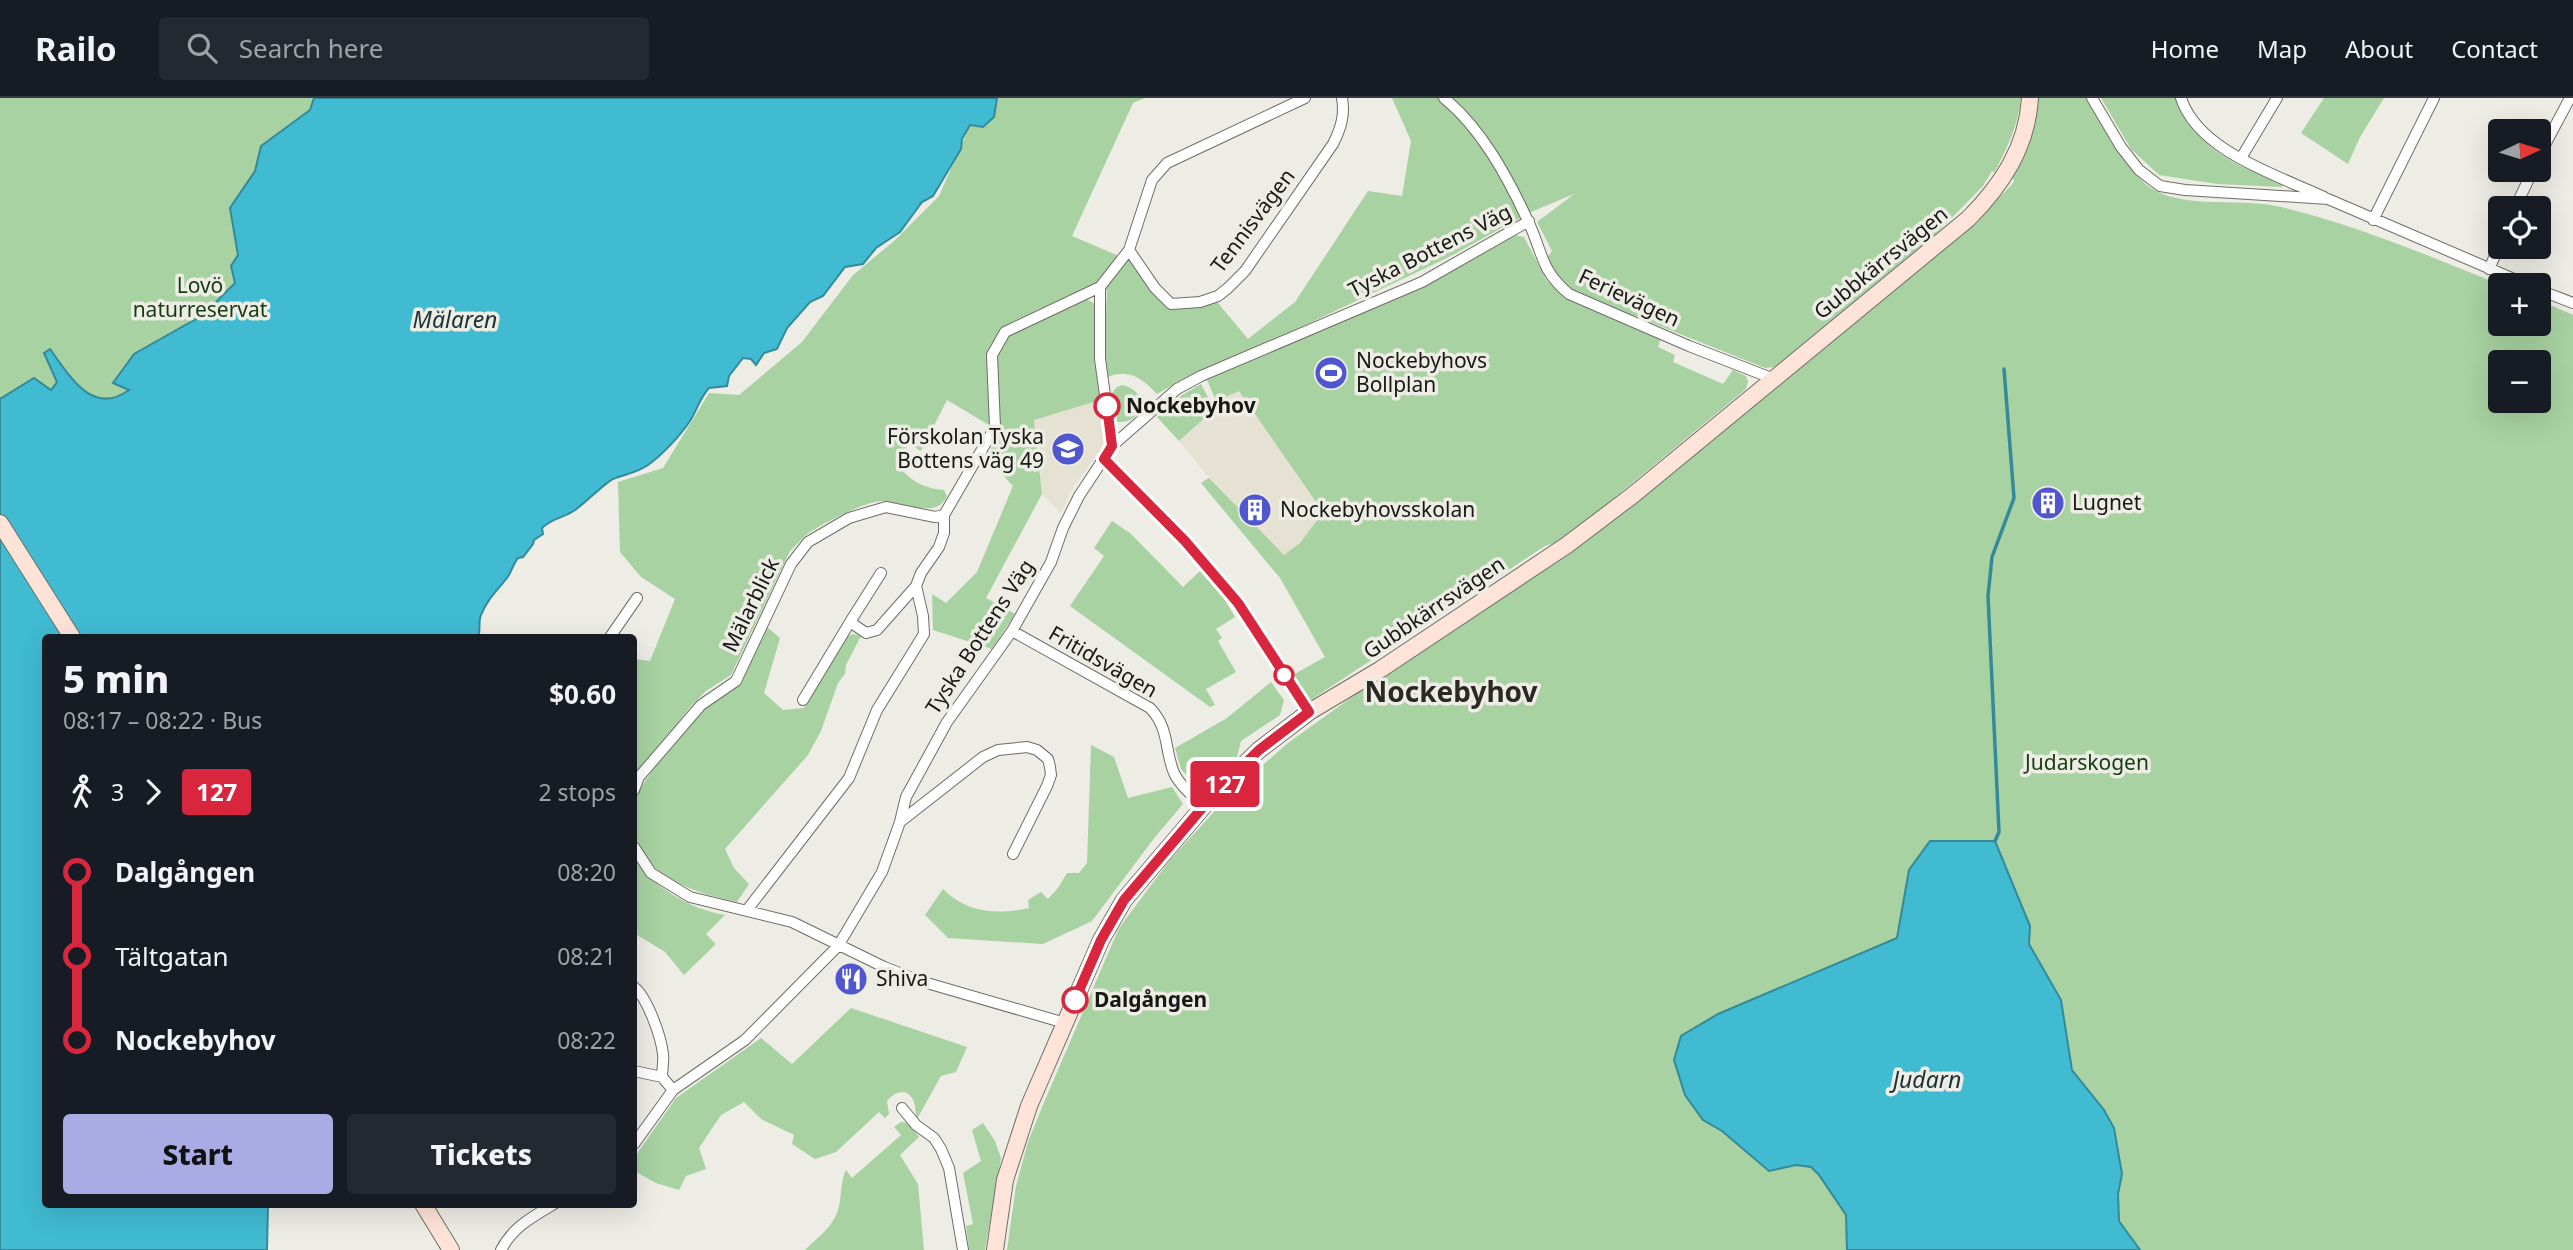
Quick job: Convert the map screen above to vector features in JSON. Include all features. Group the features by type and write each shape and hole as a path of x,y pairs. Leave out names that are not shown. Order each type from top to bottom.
{"street":[{"path":"850,622 866,633 877,629 916,586 921,573 939,547 944,533 944,515 995,427 992,355 1005,332 1100,286 1129,250 1152,180 1167,163 1305,98"},
{"name":"Tennisvägen","path":"1129,250 1154,288 1171,304 1200,302 1218,296 1245,271 1333,144 1341,129 1344,109 1342,98"},
{"name":"Ferievägen","path":"1444,98 1464,114 1497,164 1529,221 1544,265 1554,282 1569,294 1773,379"},
{"name":"Gubbkärrsvägen","path":"995,1250 1005,1180 1029,1106 1101,940 1124,900 1204,806 1259,750 1309,712 1381,669 1567,545 1633,495 1957,228 1985,202 2006,176 2023,138 2030,98"},
{"path":"2092,98 2121,147 2139,170 2160,186 2328,199"},
{"path":"2181,98 2183,106 2209,140 2241,158 2374,220 2498,273"},
{"path":"2241,158 2277,98"},
{"path":"2374,220 2434,98"},
{"path":"2552,132 2570,98"},
{"name":"Tyska Bottens Väg","path":"637,1140 673,1090 745,1040 838,946 882,872 901,821 906,797 947,722 1012,631 1051,562 1063,528 1079,496 1112,446 1177,388 1422,282 1529,221"},
{"path":"2488,269 2493,259"},
{"path":"1100,286 1100,359 1112,446"},
{"path":"2551,295 2573,303"},
{"path":"1104,459 1185,541 1238,603 1309,712"},
{"name":"Mälarblick","path":"637,783 701,705 736,681 791,564 808,542 849,518 886,507 935,517 944,515"},
{"path":"0,523 70,634"},
{"path":"0,543 57,634"},
{"path":"803,700 881,573"},
{"path":"747,910 849,778 877,710 924,634 916,586"},
{"path":"612,634 637,598"},
{"name":"Fritidsvägen","path":"1012,631 1150,708 1160,719 1174,773 1204,806"},
{"path":"901,821 983,757 998,750 1027,747 1037,750 1048,759 1051,775 1013,854"},
{"path":"637,853 650,873 690,897 792,922 838,946 920,981 1065,1023"},
{"path":"637,990 641,993 659,1036 663,1054 662,1077"},
{"path":"637,1072 662,1077 673,1090"},
{"path":"902,1108 916,1125 934,1138 941,1149 949,1168 963,1250"},
{"path":"415,1208 441,1250"},
{"path":"426,1208 452,1250"},
{"path":"433,1208 460,1250"},
{"path":"500,1250 507,1238 529,1217 546,1208"}],"shaded area":[{"path":"1239,390 1323,512 1300,543 1284,556 1209,478 1179,441 1208,416 1216,401"},
{"name":"Förskolan Tyska Bottens väg 49","path":"1100,400 1106,442 1072,489 1061,513 1042,494 1034,419"}],"green space":[{"name":"Lovö naturreservat","path":"0,98 607,98 49,634 42,634 42,675 0,1069"},
{"path":"997,98 1145,98 1133,103 1072,236 1119,256 1123,249 1172,304 1213,297 1248,339 1295,302 1368,191 1402,196 1411,141 1392,98 2021,98 2015,127 2007,146 1994,173 1992,171 1983,186 1938,232 1775,367 1765,368 1575,292 1553,272 1546,259 1552,251 1537,222 1574,194 1531,212 1449,257 1295,330 1181,380 1157,394 1135,376 1123,374 1108,377 1104,357 1107,291 1097,281 1088,300 1095,304 1100,400 1034,420 1042,494 986,598 1015,614 992,649 933,630 932,594 946,603 977,572 1013,486 987,458 999,431 947,400 921,451 909,444 896,462 905,474 916,482 944,490 947,496 942,503 935,507 917,508 889,502 873,502 834,518 804,536 790,551 731,675 706,691 691,706 637,774 637,659 650,661 675,599 641,577 620,552 618,482 663,468 709,393 739,395 802,342 853,275 893,242 939,196 970,125 983,127 994,117"},
{"name":"Judarskogen","path":"2036,98 2086,98 2116,147 2142,181 2165,195 2197,201 2265,204 2309,214 2420,252 2488,280 2488,336 2551,336 2551,305 2573,315 2573,1250 1007,1250 1016,1186 1028,1142 1119,928 1170,860 1233,791 1288,743 1431,640 1556,563 1590,537 1977,221 2014,182 2012,174"},
{"path":"2101,98 2176,98 2184,115 2205,142 2233,162 2283,182 2282,187 2217,184 2159,175 2131,149"},
{"path":"2324,98 2384,98 2360,137 2348,164 2301,133"},
{"path":"1514,235 1524,237 1547,281 1568,299 1661,338 1658,347 1675,355 1673,362 1723,384 1733,370 1746,376 1746,389 1562,541 1545,546 1309,701 1303,699 1291,676 1325,657 1280,578 1201,483 1209,478 1284,555 1300,543 1323,512 1239,391 1216,401 1207,380"},
{"path":"1201,384 1209,399 1203,414 1206,417 1179,441 1157,417 1182,395"},
{"path":"1122,385 1136,392 1141,405 1133,418 1117,422 1117,399 1114,399 1112,393"},
{"path":"1112,521 1130,533 1183,587 1200,571 1223,597 1235,617 1216,629 1222,638 1218,641 1236,672 1206,689 1215,705 1210,707 1070,606 1104,556 1094,548"},
{"path":"766,626 780,638 764,693 783,710 804,708 848,636 861,636 846,665 845,674 838,683 821,731 808,755 725,849 734,868 749,884 737,902 679,883 648,861 637,841 637,795 653,770 687,729 708,706 738,684"},
{"path":"1271,682 1284,700 1280,715 1241,741 1237,757 1200,791 1181,769 1175,748 1227,718"},
{"path":"1091,745 1114,757 1128,798 1172,787 1183,804 1092,921 1043,944 948,938 925,915 943,889 962,903 983,910 1029,908 1028,900 1041,892 1048,899 1067,873 1079,873 1087,863"},
{"path":"637,861 651,878 673,895 699,908 725,915 706,934 716,944 684,975 665,952 637,935"},
{"path":"851,1008 967,1047 956,1072 941,1076 917,1119 911,1097 905,1092 897,1093 887,1101 889,1114 885,1118 879,1112 836,1152 815,1159 792,1144 794,1135 761,1119 744,1102 721,1115 699,1148 706,1169 686,1176 679,1190 656,1183 637,1173 637,1154 676,1098 761,1038 792,1064"},
{"path":"901,1122 909,1123 919,1137 900,1155 918,1184 924,1250 805,1250 836,1216 846,1170 852,1178 901,1135 894,1127"},
{"path":"983,1123 995,1141 1001,1158 985,1250 969,1250 966,1226 973,1224 963,1173 981,1161 972,1130"}],"water":[{"name":"Mälaren","path":"314,98 997,98 994,117 983,127 970,125 962,139 961,149 933,196 922,202 900,232 876,248 863,264 845,267 823,296 810,302 787,328 777,349 764,353 756,365 751,359 743,358 729,376 727,386 709,388 681,433 648,465 613,479 575,510 542,528 543,534 534,540 523,557 518,558 486,605 480,617 478,634 42,634 42,1208 268,1208 267,1250 0,1250 0,399 34,378 51,390 57,382 44,353 50,349 74,381 93,396 104,399 116,397 129,390 113,383 134,354 203,315 235,283 231,266 238,255 230,208 255,171 261,146 310,110"},
{"name":"Judarn","path":"1930,841 1995,841 2030,926 2029,944 2061,1000 2072,1070 2104,1110 2114,1128 2122,1174 2118,1194 2119,1221 2140,1250 1847,1250 1846,1215 1811,1167 1796,1165 1769,1171 1722,1131 1703,1120 1685,1095 1674,1060 1681,1036 1718,1014 1897,938 1909,870"}],"waterway":[{"path":"1995,841 1999,832 1988,596 1992,557 2014,498 2004,369"}],"bus line":[{"name":"127","path":"1075,1000 1101,940 1124,900 1214,794 1259,750 1309,712 1238,603 1185,541 1104,459 1112,446 1107,406"}],"place":[{"name":"Nockebyhovs Bollplan","path":"1331,373"},
{"name":"Nockebyhov","path":"1107,406"},
{"name":"Förskolan Tyska Bottens väg 49","path":"1068,449"},
{"name":"Lugnet","path":"2048,503"},
{"name":"Nockebyhovsskolan","path":"1255,510"},
{"name":"Shiva","path":"851,979"},
{"name":"Dalgången","path":"1075,1000"}],"district":[{"name":"Nockebyhov","path":"1451,692"}]}
